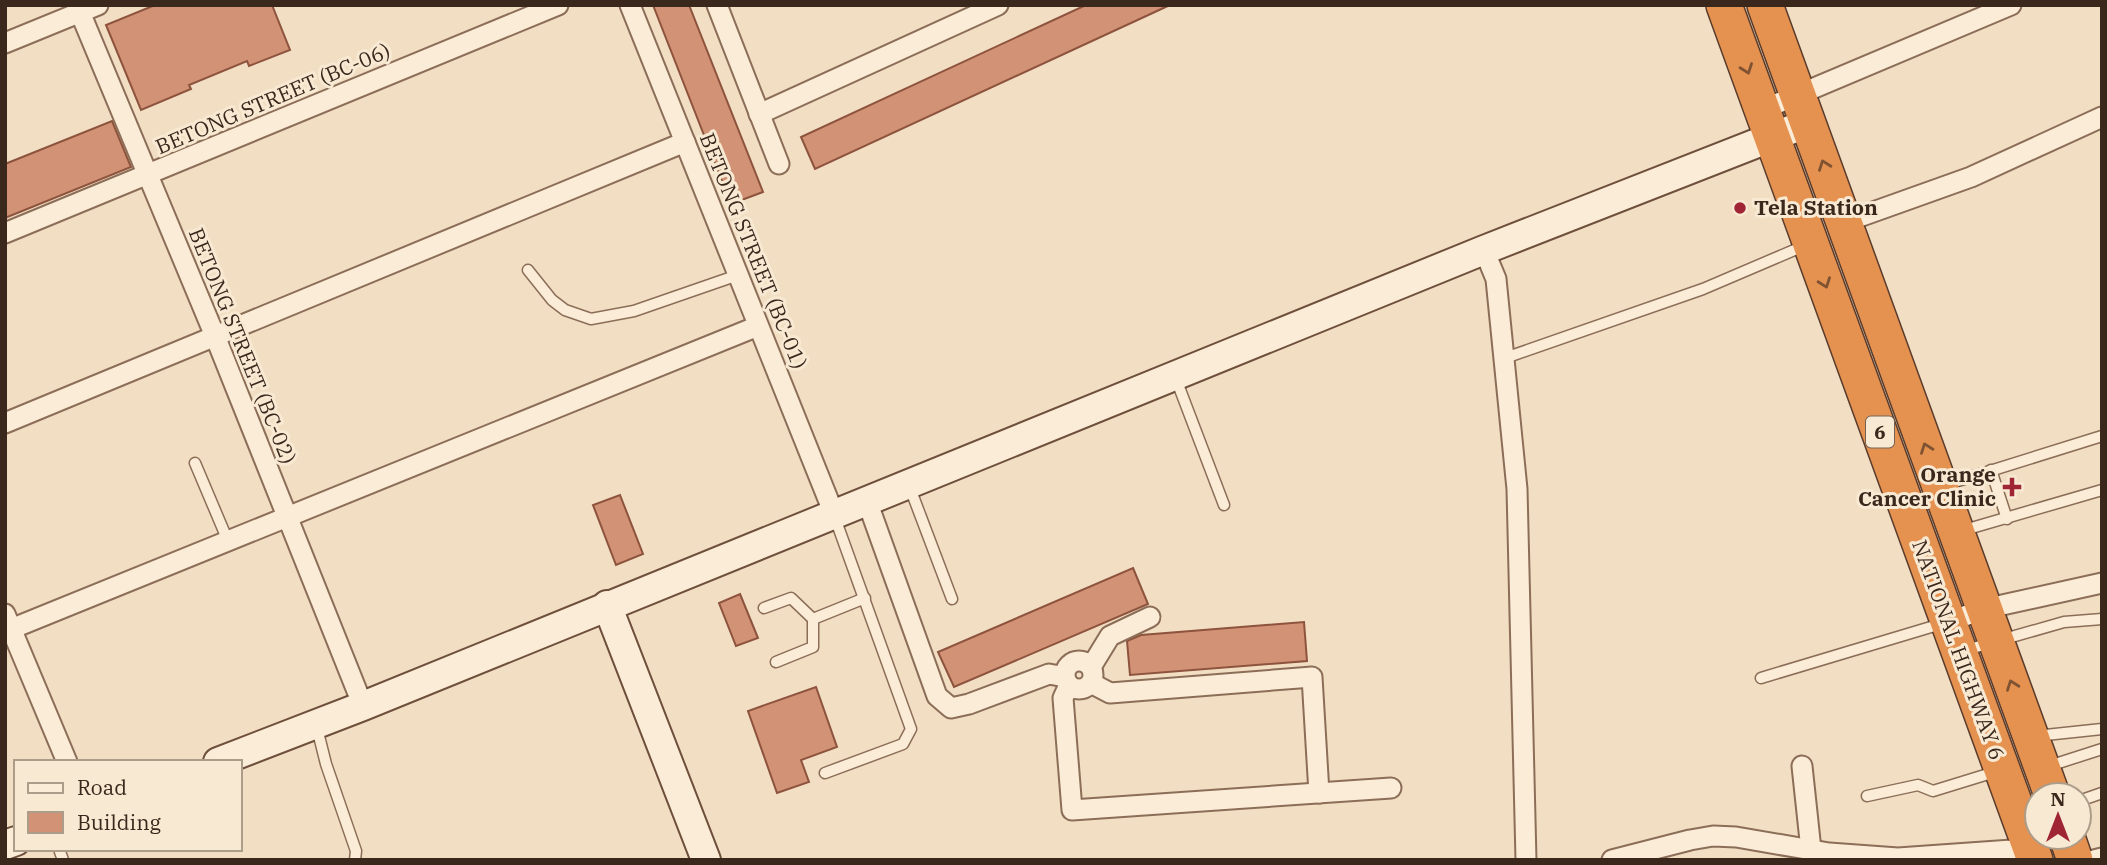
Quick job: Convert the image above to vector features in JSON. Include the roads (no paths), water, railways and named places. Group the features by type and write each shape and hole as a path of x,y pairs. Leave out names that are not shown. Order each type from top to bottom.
{"highway":[{"name":"NATIONAL HIGHWAY 6","path":"1724,5 2002,770 2023,815"},
{"name":"NATIONAL HIGHWAY 6","path":"1765,5 2041,767"}],"main road":[{"path":"223,760 363,706 1484,250 1803,109"},
{"path":"607,605 706,860"}],"street":[{"name":"BETONG STREET (BC-06)","path":"5,233 558,5"},
{"name":"BETONG STREET (BC-01)","path":"630,5 834,514"},
{"path":"759,114 998,5"},
{"path":"1803,109 2011,5"},
{"path":"723,7 779,164"},
{"name":"BETONG STREET (BC-02)","path":"85,8 147,176 215,337 363,706"},
{"path":"5,43 85,8"},
{"path":"1845,222 1971,177 2102,117"},
{"path":"5,423 685,142"},
{"path":"1484,250 1496,279 1517,489 1526,860"},
{"path":"66,760 8,621 228,541 758,326"},
{"path":"867,501 937,696 951,708 969,704 1049,674 1081,689 1110,636 1150,617"},
{"path":"1954,637 2102,583"},
{"path":"1091,675 1110,693 1312,677 1319,793"},
{"path":"1067,681 1063,698 1072,810 1391,788"},
{"path":"1802,766 1823,854"},
{"path":"1612,860 1713,836 1736,837 1823,854 1898,858 2023,849"},
{"path":"2094,860 2102,858"}],"lane":[{"path":"1505,358 1703,289 1811,243"},
{"path":"528,270 552,300 565,310 591,319 634,311 738,275"},
{"path":"1175,376 1224,505"},
{"path":"1940,486 2102,436"},
{"path":"195,463 228,541"},
{"path":"1991,470 2007,519"},
{"path":"909,484 952,599"},
{"path":"1957,532 2102,490"},
{"path":"825,773 903,744 911,729 834,514"},
{"path":"764,608 791,598 813,619 813,647 776,662"},
{"path":"813,619 865,598"},
{"path":"1761,678 1954,637 1990,625 2102,619"},
{"path":"316,724 356,851 355,860"},
{"path":"2041,767 2102,729"},
{"path":"2041,767 2102,749"},
{"path":"1867,796 1918,785 1933,791 2002,770"}],"place":[{"name":"Tela Station","path":"1740,208"},
{"name":"Orange Cancer Clinic","path":"2012,487"}]}
